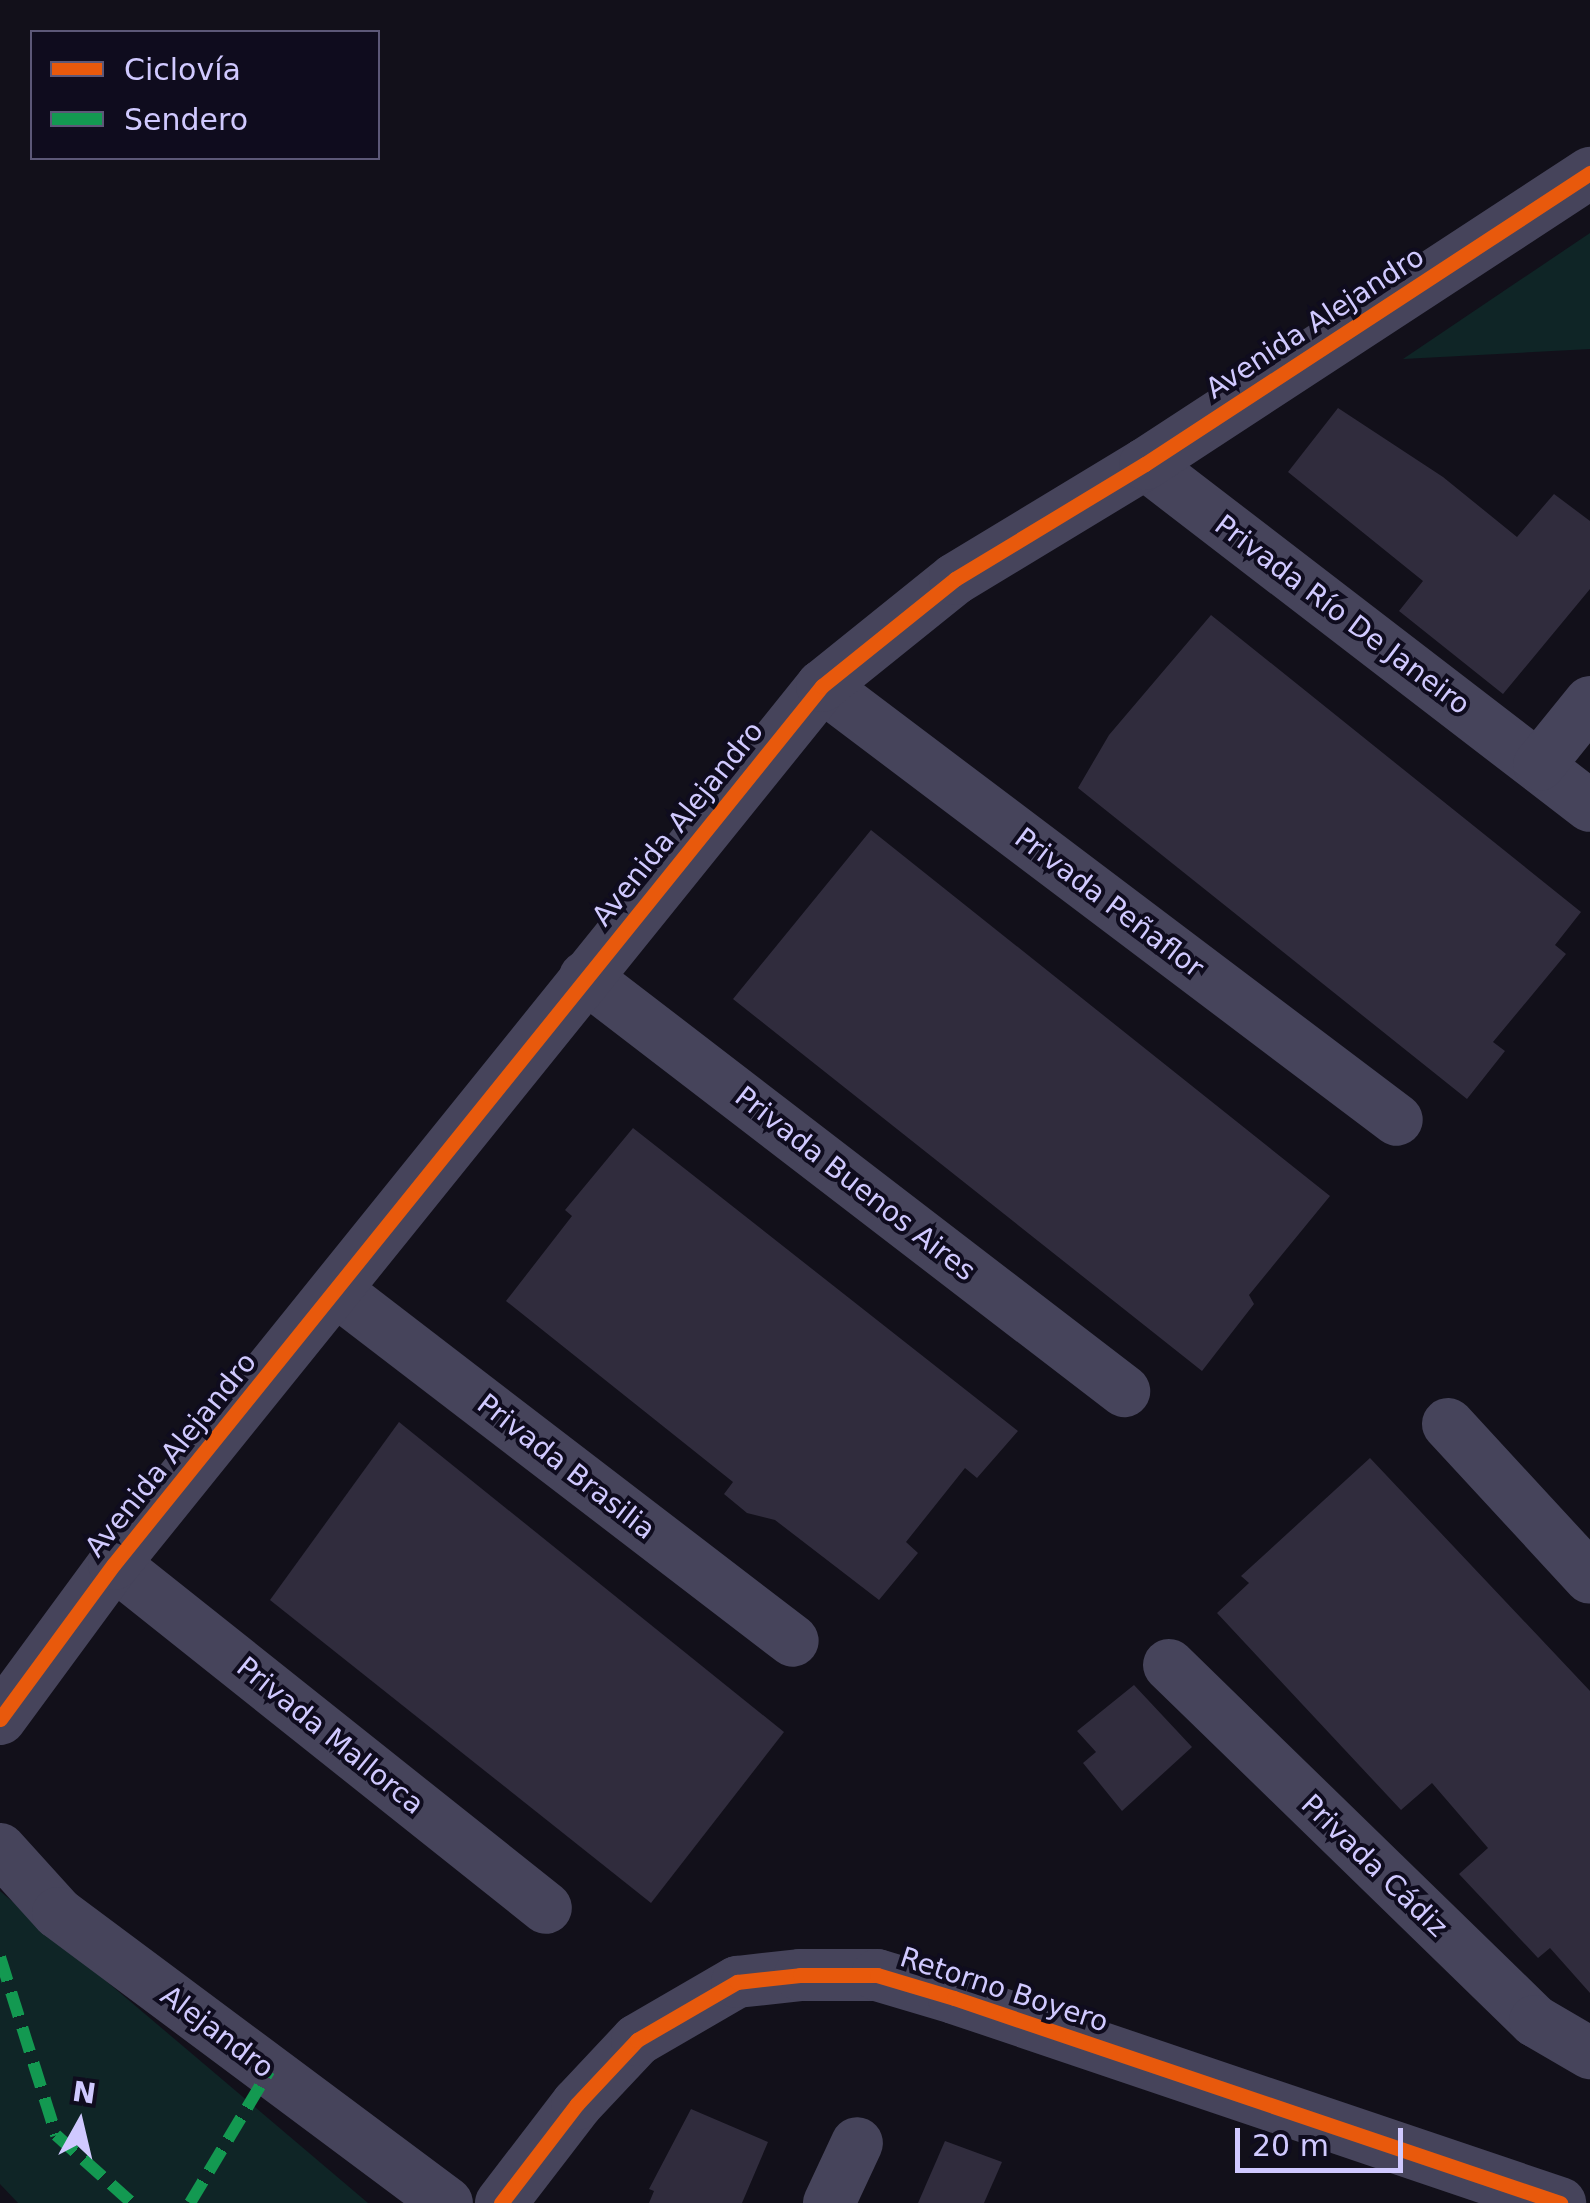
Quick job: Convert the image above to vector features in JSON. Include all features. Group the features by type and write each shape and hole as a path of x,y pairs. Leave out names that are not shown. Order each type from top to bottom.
{"street":[{"name":"Avenida Alejandro","path":"0,1718 114,1564 338,1292 584,977 822,686 955,579 1145,464 1590,173"},
{"name":"Privada Río De Janeiro","path":"1145,464 1590,806"},
{"name":"Privada Peñaflor","path":"822,686 1396,1120"},
{"path":"1540,765 1590,702"},
{"name":"Privada Buenos Aires","path":"584,977 1124,1391"},
{"name":"Privada Brasilia","path":"338,1292 793,1642"},
{"path":"1448,1424 1590,1578"},
{"name":"Privada Mallorca","path":"114,1564 546,1908"},
{"name":"Privada Cádiz","path":"1168,1665 1535,2021 1590,2053"},
{"name":"Alejandro","path":"0,1849 15,1873 58,1913 447,2203"},
{"name":"Retorno Boyero","path":"501,2203 636,2040 737,1982 800,1975 878,1975 1560,2203"},
{"path":"828,2203 857,2144"}],"green space":[{"path":"1590,233 1590,349 1403,359"},
{"path":"0,1891 368,2203 18,2203 0,2184"}],"building":[{"path":"1338,408 1443,477 1517,537 1554,494 1590,521 1590,589 1503,694 1399,611 1423,581 1288,472"},
{"path":"1211,615 1581,912 1555,945 1566,954 1493,1042 1505,1051 1467,1099 1078,788 1109,735"},
{"path":"871,830 1330,1196 1249,1295 1254,1304 1202,1371 733,999"},
{"path":"633,1128 1018,1431 977,1478 965,1468 906,1542 918,1553 879,1600 775,1520 747,1513 724,1494 733,1482 506,1301 572,1216 565,1210"},
{"path":"399,1422 784,1732 651,1903 270,1600"},
{"path":"1370,1458 1590,1691 1590,1993 1550,1948 1538,1958 1459,1874 1488,1848 1432,1783 1401,1810 1217,1613 1249,1583 1241,1576"},
{"path":"1134,1685 1192,1747 1122,1811 1083,1763 1096,1752 1077,1731"},
{"path":"691,2109 768,2142 742,2203 649,2203 654,2191 649,2189"},
{"path":"945,2141 1002,2162 984,2203 918,2203"}],"marked path":[{"path":"0,1957 56,2135 132,2203"},
{"path":"190,2203 269,2071"}],"cycle path":[{"path":"0,1719 114,1564 822,686 955,579 1145,464 1590,173"},
{"path":"501,2203 577,2104 637,2040 737,1982 800,1975 877,1975 954,1998 1560,2203"}]}
